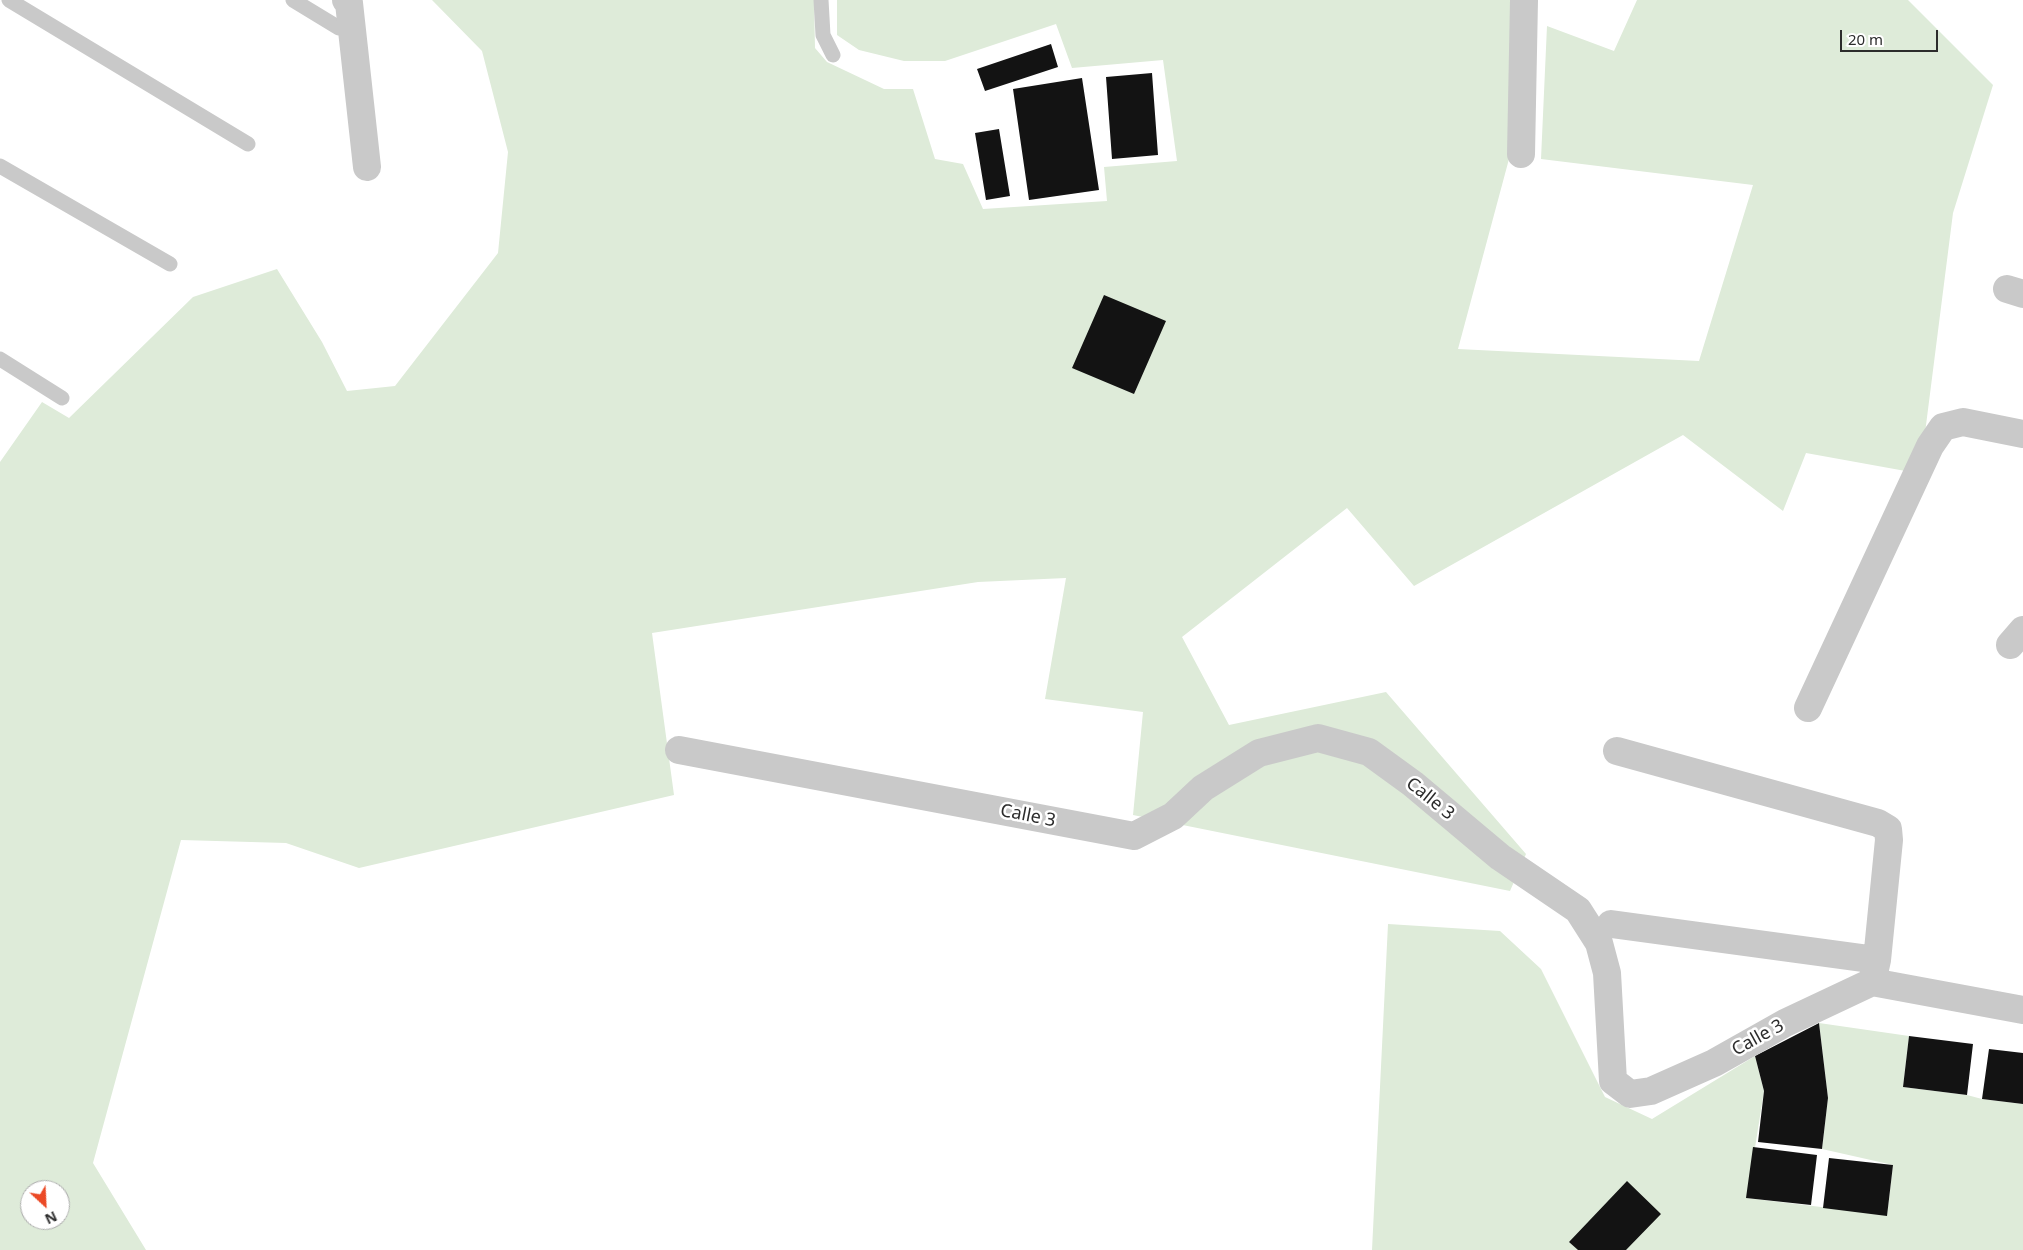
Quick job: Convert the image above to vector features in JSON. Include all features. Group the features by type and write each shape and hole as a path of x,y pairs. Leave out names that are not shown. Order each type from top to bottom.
{"street":[{"path":"346,0 349,3 367,167"},
{"path":"1521,154 1524,0"},
{"path":"1808,708 1930,446 1943,427 1962,422 2023,434"},
{"name":"Calle 3","path":"679,750 1134,836 1173,816 1203,788 1259,753 1318,738 1369,752 1413,784 1500,857 1578,910 1599,943 1607,973 1613,1081 1630,1094 1651,1092 1696,1071 1785,1023 1874,971"},
{"path":"1616,751 1878,823 1888,829 1889,840 1874,971"},
{"path":"1611,924 1874,971 2023,1010"}],"lane":[{"path":"9,0 248,144"},
{"path":"293,0 339,28"},
{"path":"822,0 823,35 833,56"},
{"path":"0,166 170,264"},
{"path":"0,359 62,398"}],"green space":[{"path":"432,0 814,0 815,48 827,62 884,89 913,89 935,159 963,164 983,209 1107,201 1104,167 1177,161 1163,60 1072,68 1056,24 945,61 904,61 859,50 837,35 837,0 1515,0 1509,159 1458,349 1699,361 1753,185 1541,159 1547,26 1614,51 1637,0 1908,0 1993,85 1953,213 1925,433 1911,472 1806,453 1783,511 1683,435 1414,586 1347,508 1182,637 1229,725 1386,692 1526,854 1510,891 1133,815 1143,712 1045,699 1066,578 978,582 652,633 674,795 359,868 286,843 181,840 93,1163 146,1250 0,1250 0,462 42,402 69,418 193,297 277,269 322,342 347,391 395,386 498,253 508,152 482,51"},
{"path":"1388,924 1500,931 1541,969 1605,1097 1652,1119 1755,1056 1764,1091 1747,1198 1887,1215 1893,1165 1822,1149 1828,1098 1819,1023 1909,1036 1903,1087 2023,1104 2023,1250 1372,1250"}],"building":[{"path":"1051,44 1058,67 985,91 977,69"},
{"path":"1152,73 1158,155 1112,159 1106,77"},
{"path":"1082,78 1099,190 1029,200 1013,89"},
{"path":"999,129 1010,196 986,200 975,133"},
{"path":"1104,295 1166,321 1134,394 1072,368"},
{"path":"1819,1023 1828,1098 1822,1149 1758,1142 1764,1091 1755,1056"},
{"path":"1909,1036 1973,1044 1967,1095 1903,1087"},
{"path":"1989,1049 2023,1053 2023,1104 1982,1099"},
{"path":"1753,1147 1817,1155 1811,1205 1746,1198"},
{"path":"1829,1158 1893,1165 1887,1216 1823,1208"},
{"path":"1627,1181 1661,1214 1626,1250 1578,1250 1569,1242"}]}
